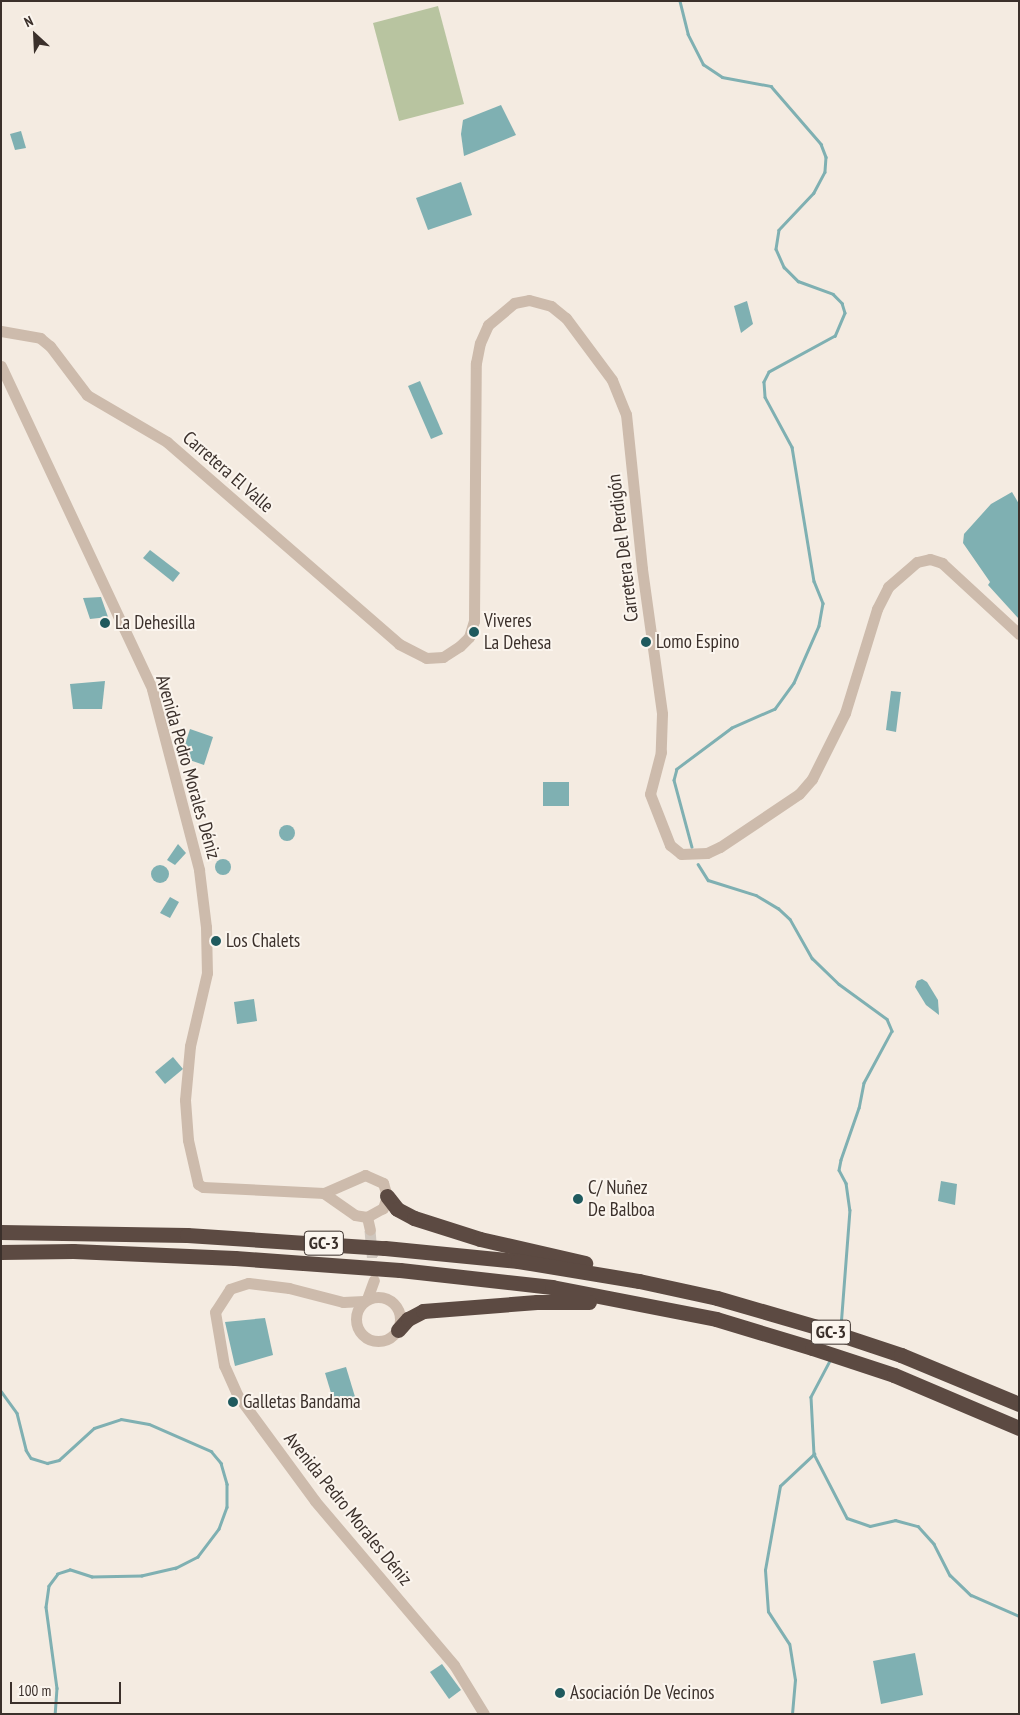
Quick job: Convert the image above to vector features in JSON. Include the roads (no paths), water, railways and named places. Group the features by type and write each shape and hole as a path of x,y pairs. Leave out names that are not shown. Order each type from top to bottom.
{"highway":[{"path":"387,1196 397,1209 414,1218 480,1239 640,1278"},
{"name":"GC-3","path":"4,1232 187,1235 376,1247 518,1262 640,1278 817,1327 901,1355 1018,1404"},
{"name":"GC-3","path":"5,1253 73,1251 307,1263 495,1280 681,1312 857,1363 1019,1428"},
{"path":"398,1330 408,1319 423,1311 445,1308 569,1301 637,1305"}],"street":[{"name":"Carretera Del Perdigón","path":"426,658 443,657 460,646 469,636 474,621 476,362 488,325 514,303 529,300 551,306 566,318 612,380 626,414 642,569 662,714 661,752 650,794 670,846 681,854 707,853 720,848 799,794 812,779 845,713 876,609 888,587 917,562 930,559 942,563 959,575 1019,634"},
{"name":"Carretera El Valle","path":"1,331 40,338 50,346 87,395 167,442 399,644 426,658"},
{"name":"Avenida Pedro Morales Déniz","path":"1,366 152,689 199,870 206,927 207,973 190,1046 185,1100 188,1140 196,1176 203,1187 324,1193"},
{"path":"358,1176 372,1176 383,1184 387,1196 383,1208 367,1217 355,1215 347,1207 324,1193 348,1184 358,1176"},
{"path":"347,1207 344,1195 348,1184"},
{"path":"367,1217 370,1230"},
{"path":"335,1300 355,1319 360,1332 371,1340 384,1341 398,1330 399,1310 384,1297 374,1280 366,1300 355,1319"},
{"name":"Avenida Pedro Morales Déniz","path":"335,1300 289,1288 248,1283 230,1289 214,1312 224,1365 238,1396 314,1501 454,1666 484,1714"},
{"path":"335,1300 353,1304 384,1297"}],"water":[{"path":"501,105 516,135 464,156 461,134 463,120"},
{"path":"21,131 26,148 15,150 10,134"},
{"path":"461,182 472,215 428,230 416,198"},
{"path":"747,301 753,324 741,333 734,306"},
{"path":"420,381 443,434 431,439 408,386"},
{"path":"1012,492 1019,504 1019,619 988,585 990,582 963,543 964,534 991,504"},
{"path":"150,550 180,573 173,582 143,558"},
{"path":"101,597 108,617 90,619 83,598"},
{"path":"105,681 102,709 73,709 70,684"},
{"path":"891,691 901,692 896,732 886,730"},
{"path":"190,729 213,737 204,765 181,757"},
{"path":"543,782 569,782 569,806 543,806"},
{"path":"287,825 293,827 295,833 293,839 287,841 281,839 279,833 281,827"},
{"path":"178,844 186,853 175,865 167,860"},
{"path":"220,859 226,859 231,864 229,873 220,875 215,870 215,864"},
{"path":"160,865 166,868 169,874 166,880 160,883 154,880 151,874 154,868"},
{"path":"170,897 179,902 170,918 160,913"},
{"path":"922,979 927,982 938,1000 939,1015 926,1005 915,987 917,981"},
{"path":"254,999 257,1021 237,1024 234,1002"},
{"path":"173,1057 183,1069 165,1084 155,1072"},
{"path":"941,1181 957,1184 955,1205 938,1201"},
{"path":"265,1318 273,1355 235,1366 225,1322"},
{"path":"346,1367 356,1400 335,1406 325,1373"},
{"path":"915,1653 923,1695 881,1704 873,1661"},
{"path":"442,1664 461,1690 449,1699 430,1672"}],"waterway":[{"path":"680,1 688,34 703,64 722,77 771,86 821,144 826,157 825,172 814,193 779,230 776,249 784,267 798,281 833,294 842,303 845,313 835,336 769,372 764,382 765,397 792,447 814,581 823,603 819,626 794,683 775,709 732,728 677,769 674,780 692,847"},
{"path":"698,864 708,880 756,895 778,908 790,919 812,958 839,984 887,1019 892,1031 864,1083 859,1108 839,1170 846,1183 850,1210 841,1328"},
{"path":"831,1359 811,1397 814,1454 847,1518 870,1526 895,1520 918,1526 934,1544 950,1575 971,1595 1019,1616"},
{"path":"1,1391 17,1413 26,1450 31,1458 47,1463 59,1460 94,1428 121,1419 149,1424 211,1451 221,1463 227,1484 227,1507 219,1529 198,1557 176,1568 142,1576 92,1577 70,1570 58,1574 49,1586 46,1607 57,1688 55,1714"},
{"path":"792,1714 795,1680 789,1644 768,1612 765,1570 780,1486 814,1454"}],"tunnel":[{"path":"370,1230 374,1275"}],"place":[{"name":"La Dehesilla","path":"105,623"},
{"name":"Viveres La Dehesa","path":"474,632"},
{"name":"Lomo Espino","path":"646,642"},
{"name":"Los Chalets","path":"216,941"},
{"name":"C/ Nuñez De Balboa","path":"578,1199"},
{"name":"Galletas Bandama","path":"233,1402"},
{"name":"Asociación De Vecinos","path":"560,1693"}]}
